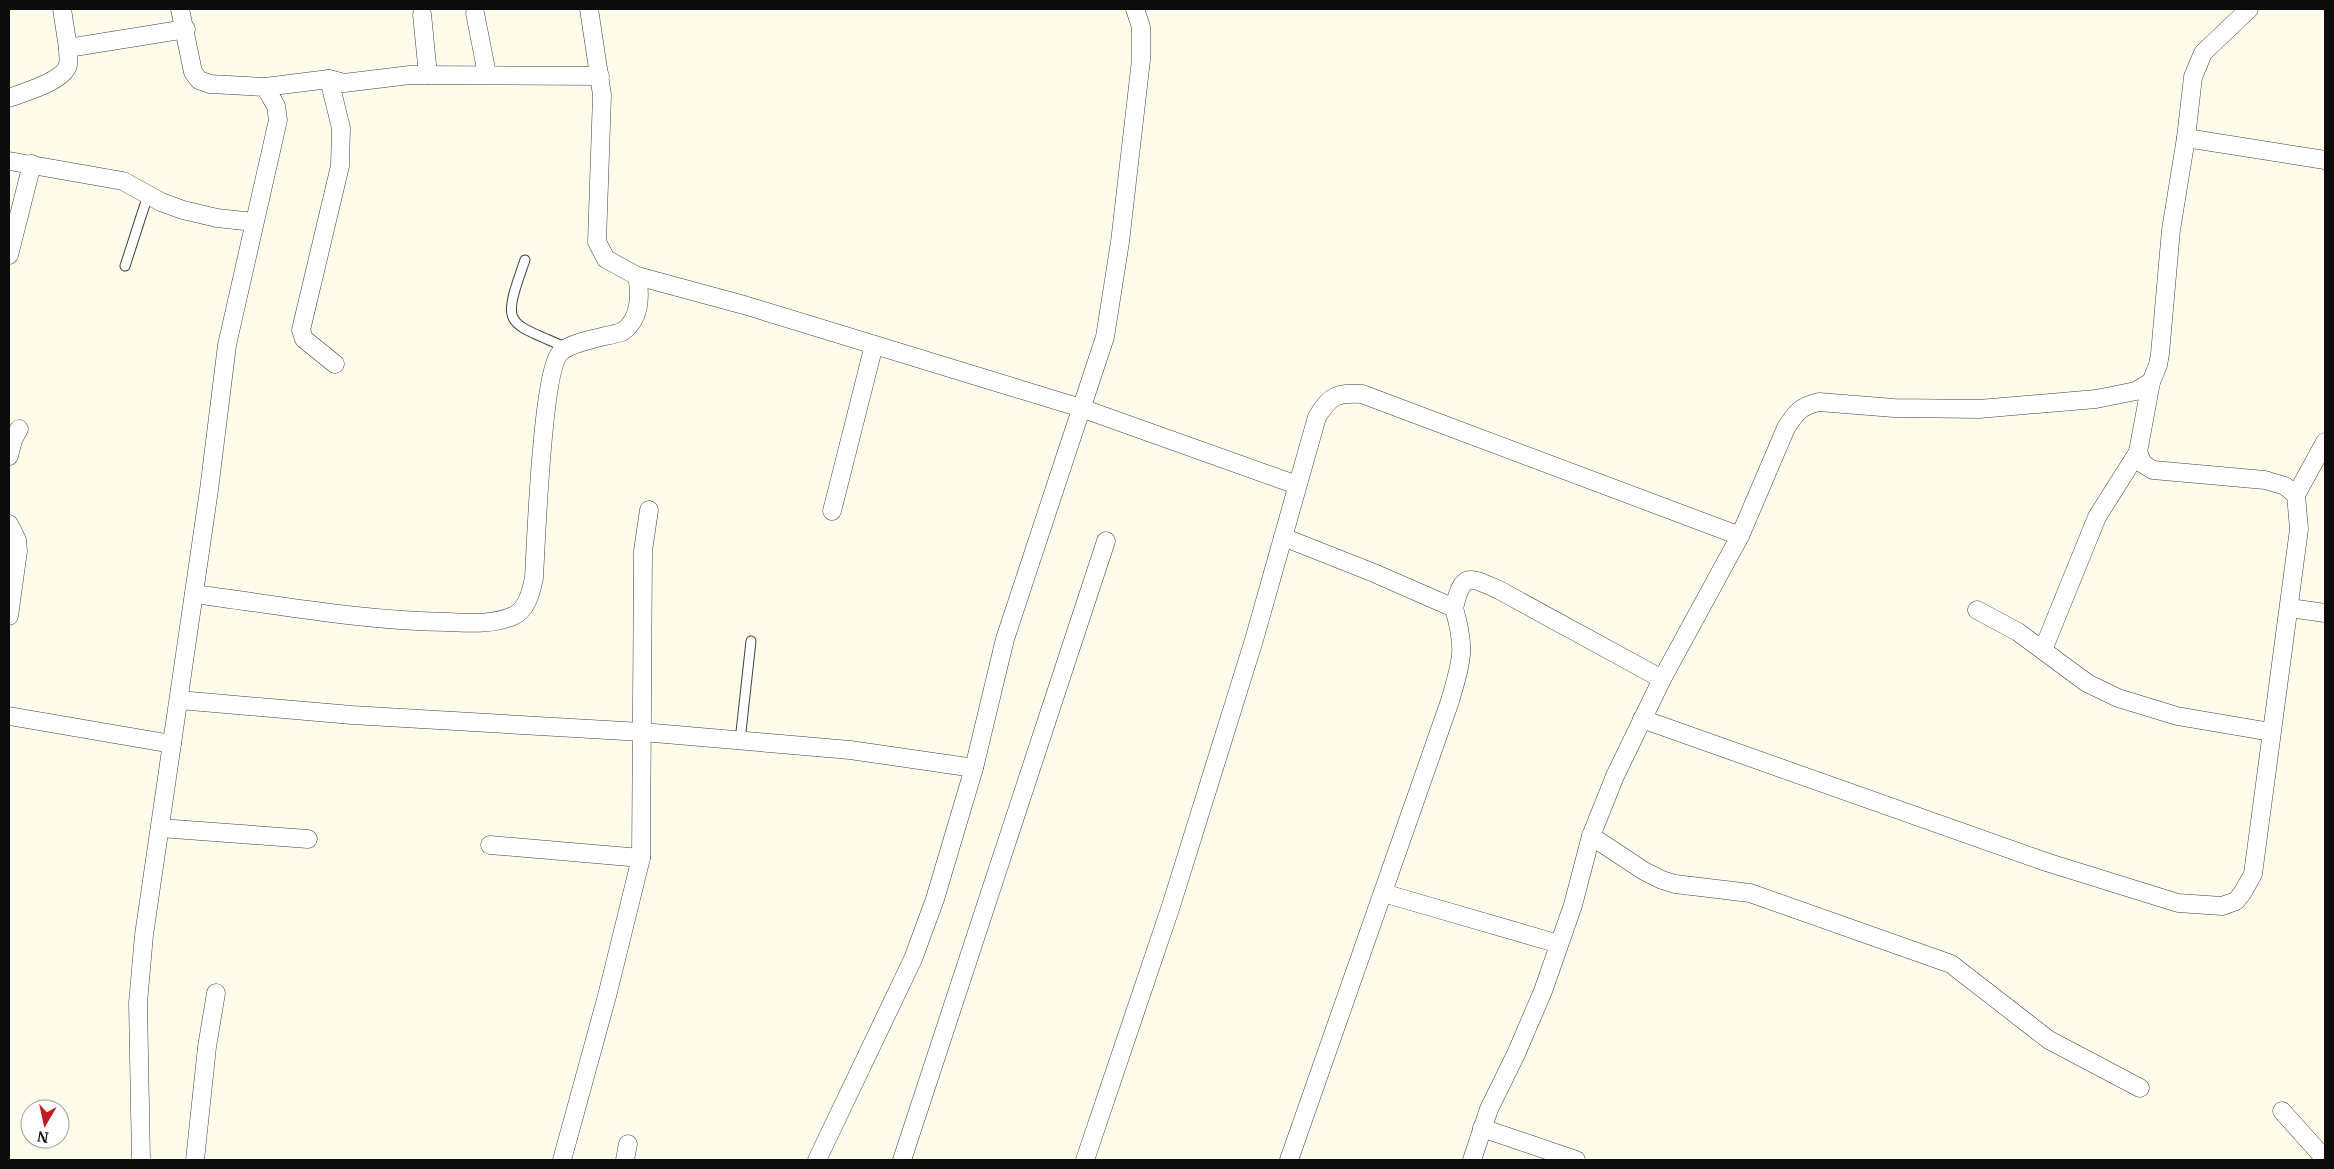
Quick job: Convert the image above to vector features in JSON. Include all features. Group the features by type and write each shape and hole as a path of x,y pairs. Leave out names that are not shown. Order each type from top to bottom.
{"street":[{"path":"9,98 38,87 62,74 68,65 68,48 62,9"},
{"path":"180,9 186,29 193,72 199,80 210,84 264,87 329,79 344,83 396,76 428,75 600,76"},
{"path":"594,9 601,113 598,242 606,259 637,276 744,305 1081,408 1297,485"},
{"path":"816,1160 913,959 974,768 1005,638 1105,337 1120,242 1142,53 1141,27 1136,9"},
{"path":"2043,650 2097,517 2138,452 2151,382 2160,354 2171,230 2186,138 2193,77 2203,53 2249,9"},
{"path":"475,13 487,74"},
{"path":"422,14 428,75"},
{"path":"68,48 186,29"},
{"path":"329,79 341,128 340,166 301,330 304,339 335,364"},
{"path":"141,1160 138,1003 144,935 194,594 227,345 278,120 276,106 264,87"},
{"path":"2186,138 2325,160"},
{"path":"9,161 123,181 161,202 199,215 254,222"},
{"path":"9,255 32,164"},
{"path":"194,594 305,610 435,622 489,622 514,616 524,606 530,596 534,578 547,396 555,360 567,348 622,332 628,327 638,308 637,276"},
{"path":"832,511 874,345"},
{"path":"1472,1160 1482,1128 1543,991 1573,905 1591,836 1615,776 1662,680 1740,536 1786,428 1794,415 1806,404 1819,402 1914,409 1979,409 2096,399 2136,391 2151,382"},
{"path":"1085,1160 1171,906 1254,640 1317,417 1328,400 1341,393 1362,394 1740,536"},
{"path":"9,456 13,440 20,429"},
{"path":"1642,719 2046,862 2178,903 2222,906 2236,901 2244,892 2253,874 2271,732 2290,608 2299,529 2296,495 2324,446"},
{"path":"2138,452 2143,464 2153,470 2265,480 2285,486 2296,495"},
{"path":"562,1160 607,996 641,858 643,550 649,510"},
{"path":"9,524 17,540 18,551 9,616"},
{"path":"1283,537 1382,576 1454,608"},
{"path":"902,1160 1106,541"},
{"path":"1289,1160 1450,701 1462,660 1462,636 1454,608 1461,583 1466,580 1479,581 1499,590 1662,680"},
{"path":"2290,608 2325,612"},
{"path":"1977,610 2018,632 2086,683 2118,698 2177,716 2271,732"},
{"path":"179,700 352,715 642,732 740,742 850,750 974,768"},
{"path":"9,716 172,744"},
{"path":"160,828 308,839"},
{"path":"1591,836 1644,871 1662,880 1675,884 1750,893 1951,964 2049,1040 2140,1088"},
{"path":"490,845 641,858"},
{"path":"1384,893 1558,944"},
{"path":"195,1160 207,1047 216,993"},
{"path":"2282,1111 2325,1159"},
{"path":"1482,1128 1576,1160"}],"lane":[{"path":"125,266 148,194"},
{"path":"525,260 511,301 510,313 514,322 525,330 567,348"},
{"path":"740,742 751,640"}]}
